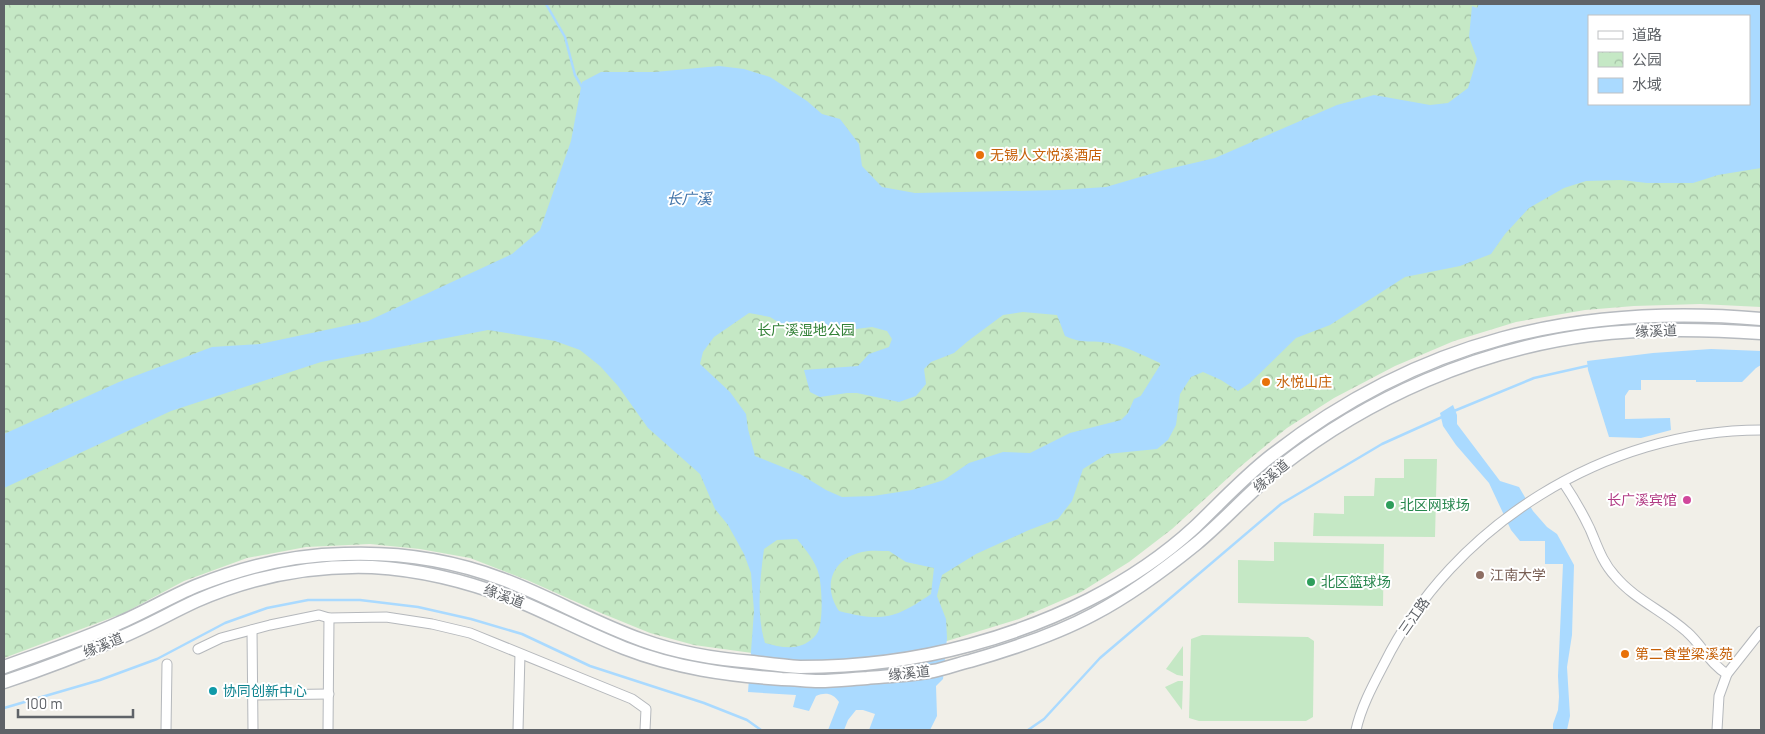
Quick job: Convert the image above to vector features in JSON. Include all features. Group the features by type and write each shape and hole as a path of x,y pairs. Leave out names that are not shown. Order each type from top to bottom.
{"main road":[{"name":"缘溪道","path":"4,666 115,625 193,587 242,569 317,555 345,554 406,556 469,568 518,586 604,625 643,640 705,656 797,667 902,660 969,645 1048,619 1108,589 1145,566 1193,529 1248,476 1300,434 1338,408 1421,366 1470,347 1534,329 1591,320 1678,314 1723,315 1761,319"},
{"name":"缘溪道","path":"4,682 124,637 197,601 228,589 260,579 296,572 368,567 405,570 469,584 530,606 620,646 658,660 690,668 743,676 820,681 935,671 997,654 1094,614 1174,562 1201,540 1278,468 1311,444 1382,401 1460,366 1542,343 1592,335 1680,330 1761,333"}],"street":[{"path":"1727,674 1718,668 1693,637 1677,623 1644,602 1614,575 1601,555 1582,512 1563,482 1598,464 1643,448 1703,435 1761,430"},
{"name":"三江路","path":"1356,730 1371,690 1390,651 1440,579 1470,548 1500,522 1534,498 1563,482"},
{"path":"198,649 221,638 270,625 319,616 329,618 386,617 432,624 470,633 632,699 646,709 645,730"},
{"path":"328,730 329,618"},
{"path":"252,630 253,730"},
{"path":"1717,730 1719,696 1727,674 1761,631"},
{"path":"518,730 520,654"},
{"path":"166,730 167,664"},
{"path":"254,695 328,694"}],"green space":[{"name":"长广溪湿地公园","path":"4,4 1761,4 1761,307 1700,304 1585,310 1516,322 1454,341 1395,366 1334,398 1287,428 1241,466 1172,529 1129,562 1081,592 1019,619 947,641 805,657 752,653 694,645 650,633 527,580 470,558 420,549 370,544 306,547 247,558 184,581 124,613 4,658"},
{"name":"北区网球场","path":"1404,459 1437,459 1435,537 1313,536 1314,513 1344,514 1344,496 1374,496 1375,478 1404,478"},
{"name":"北区篮球场","path":"1274,542 1384,544 1383,606 1238,603 1238,560 1274,561"},
{"path":"1202,635 1308,637 1314,641 1313,717 1306,721 1199,721 1189,718 1191,639"},
{"path":"1183,646 1183,676 1166,669"},
{"path":"1178,681 1183,681 1182,710 1165,687"}],"water":[{"name":"长广溪","path":"1479,4 1758,4 1761,6 1761,168 1718,175 1693,183 1647,183 1621,180 1586,181 1564,188 1529,208 1505,234 1491,254 1460,266 1405,277 1330,325 1296,338 1250,383 1238,391 1221,380 1203,372 1191,377 1180,394 1176,425 1168,440 1157,449 1107,454 1083,469 1072,501 1058,519 976,554 942,575 937,596 946,619 947,638 943,679 936,686 937,716 930,730 869,730 875,714 856,710 848,720 844,730 828,730 839,702 831,695 823,694 816,696 809,711 793,707 796,695 748,692 754,611 751,573 744,554 728,525 715,509 700,474 648,428 618,386 600,366 580,350 555,341 488,330 321,362 171,411 4,488 4,434 119,382 212,347 260,344 368,321 512,254 540,230 571,141 582,82 601,72 655,72 719,66 744,69 770,77 807,101 822,114 840,119 859,144 862,166 882,187 915,193 1060,190 1106,187 1164,170 1215,158 1337,105 1374,95 1430,105 1448,103 1468,88 1477,59 1469,37 1472,6 1477,8","holes":["1023,312 1057,315 1065,336 1082,341 1115,344 1128,349 1160,363 1166,377 1160,387 1134,399 1128,413 1121,420 1070,433 1030,453 1003,452 969,463 944,480 912,490 873,496 842,497 826,490 800,474 755,456 746,414 730,392 700,364 703,352 714,337 749,313 770,317 785,326 814,335 832,336 848,330 872,327 887,331 892,339 889,347 869,354 858,366 804,370 810,392 820,397 857,393 899,402 916,396 926,384 924,369 931,362 954,353 1003,315","797,539 818,570 822,610 818,632 814,637 802,645 782,647 765,643 762,632 760,596 764,549 777,540","889,551 906,562 934,568 931,594 907,609 888,616 866,616 839,611 831,592 831,583 837,567 843,561 862,552"]},
{"path":"1711,349 1761,351 1761,365 1742,382 1641,380 1641,390 1629,390 1625,396 1625,419 1670,418 1671,430 1641,438 1609,437 1588,370 1587,361 1653,353"},
{"path":"1453,405 1457,415 1457,424 1500,481 1519,487 1533,511 1547,527 1557,534 1574,565 1572,635 1567,667 1570,716 1567,730 1553,730 1559,697 1558,676 1563,564 1545,564 1545,541 1520,541 1511,530 1489,483 1456,445 1443,426 1440,413"}],"waterway":[{"path":"546,4 565,37 575,75 582,87"},
{"path":"1144,404 1174,356"},
{"path":"1454,411 1534,378 1587,366"},
{"path":"1028,730 1044,719 1100,658 1281,504 1382,444 1442,417"},
{"path":"4,708 100,680 157,659 225,623 267,608 308,600 360,600 418,607 471,619 522,634 590,666 704,703 747,720 761,730"}],"place":[{"name":"无锡人文悦溪酒店","path":"980,155"},
{"name":"水悦山庄","path":"1266,382"},
{"name":"长广溪宾馆","path":"1687,500"},
{"name":"北区网球场","path":"1390,505"},
{"name":"江南大学","path":"1480,575"},
{"name":"北区篮球场","path":"1311,582"},
{"name":"第二食堂梁溪苑","path":"1625,654"},
{"name":"协同创新中心","path":"213,691"}]}
